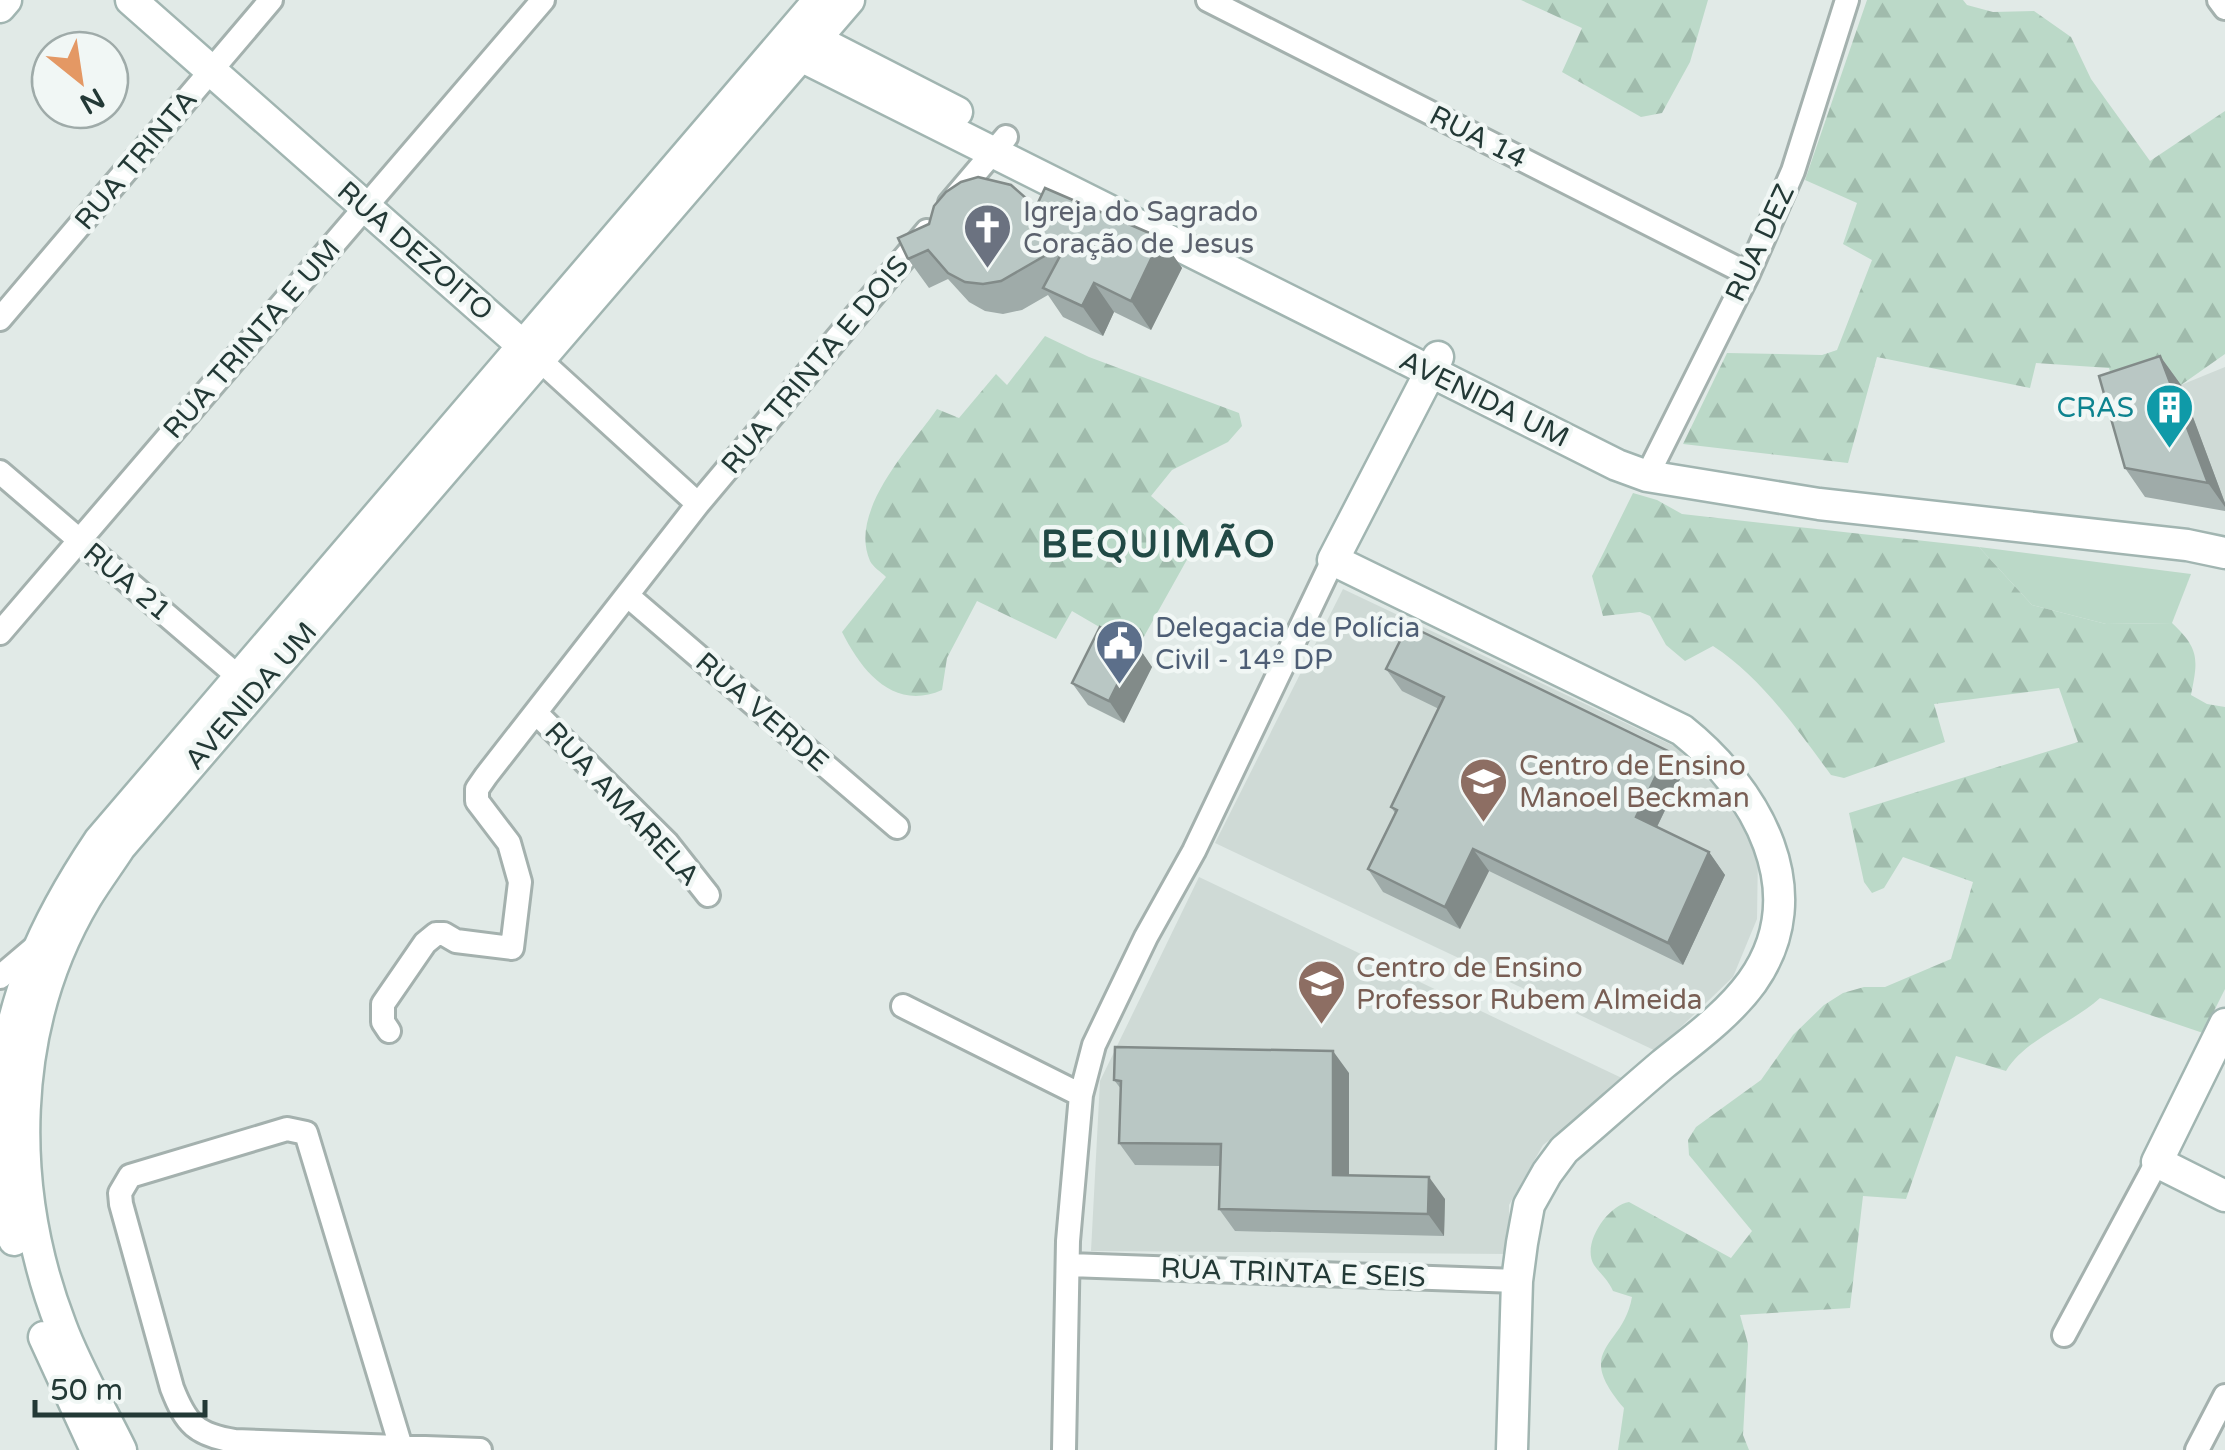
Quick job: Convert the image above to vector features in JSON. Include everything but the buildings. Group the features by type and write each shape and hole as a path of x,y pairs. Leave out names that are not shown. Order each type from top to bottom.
{"main road":[{"path":"0,6 6,0"},
{"name":"RUA DEZOITO","path":"131,0 532,354"},
{"name":"AVENIDA UM","path":"799,43 819,0"},
{"name":"AVENIDA UM","path":"0,1100 16,1006 39,944 64,892 100,841 247,685 799,43 849,0"},
{"name":"AVENIDA UM","path":"799,43 1434,365 1617,465 2152,525 2225,538"},
{"path":"1434,365 1333,560 1682,730 1719,762 1744,793 1768,836 1776,869 1778,907 1773,937 1753,981 1717,1020 1564,1150 1529,1205 1517,1281 1512,1450"},
{"name":"AVENIDA UM","path":"1650,470 1819,504 2187,545 2225,553"},
{"name":"AVENIDA UM","path":"122,1450 62,1329 29,1218 24,1098 32,1046 45,994 85,900 120,847 247,685"},
{"path":"2225,1024 2157,1162 2225,1196"},
{"path":"0,1120 11,1230 44,1340 96,1450"}],"street":[{"name":"RUA TRINTA","path":"0,319 272,0"},
{"name":"RUA TRINTA E UM","path":"0,633 543,0"},
{"name":"RUA 14","path":"1208,0 1748,274"},
{"name":"RUA DEZ","path":"1650,470 1748,274 1793,172 1847,0"},
{"path":"2219,0 2225,8"},
{"name":"RUA TRINTA E DOIS","path":"389,1031 381,1012 383,1004 425,943 436,934 456,941 512,948 520,882 509,843 484,814 477,801 477,790 698,504 999,145"},
{"name":"RUA DEZOITO","path":"532,354 698,504"},
{"name":"RUA 21","path":"0,472 247,685"},
{"path":"1064,1450 1069,1264 1082,1095 1094,1045 1146,937 1194,851 1333,560"},
{"name":"RUA VERDE","path":"628,596 897,827"},
{"name":"RUA AMARELA","path":"536,713 667,844 708,895"},
{"path":"0,978 39,944"},
{"path":"902,1006 1082,1095"},
{"path":"402,1447 306,1134 287,1129 130,1176 120,1193 121,1204 176,1399 195,1429 213,1437 236,1440 402,1447 480,1450"},
{"path":"2064,1335 2157,1162"},
{"name":"RUA TRINTA E SEIS","path":"1069,1264 1517,1281"},
{"path":"2197,1450 2225,1396"}],"shaded area":[{"path":"2225,367 2225,503 2181,385"},
{"name":"Centro de Ensino Manoel Beckman","path":"1343,589 1676,747 1732,804 1758,852 1757,919 1733,977 1656,1051 1215,843"},
{"name":"Centro de Ensino Professor Rubem Almeida","path":"1199,877 1626,1080 1543,1145 1509,1205 1509,1254 1091,1251 1100,1081"}],"green space":[{"path":"1521,0 1708,0 1690,62 1662,113 1641,117 1562,72 1582,28"},
{"path":"1867,0 1963,0 1967,5 1993,12 2034,11 2071,37 2091,79 2150,161 2225,111 2225,354 2181,385 2119,405 2109,368 2036,363 2030,388 1877,357 1848,463 1683,444 1727,353 1822,355 1837,350 1872,260 1843,244 1857,203 1805,180"},
{"path":"1045,336 1089,357 1239,413 1242,426 1228,442 1172,470 1151,496 1190,530 1189,556 1137,649 1072,611 1056,639 977,601 947,658 942,690 925,695 895,691 859,661 842,632 886,577 870,561 865,542 874,501 937,409 959,418 996,374 1007,385"},
{"path":"1633,493 1657,500 1682,514 1979,547 2032,605 2106,624 2172,623 2188,640 2195,656 2191,695 2207,704 2225,707 2225,989 2203,1033 2100,998 2024,1050 2006,1071 1956,1056 1906,1199 1863,1196 1850,1308 1740,1315 1748,1344 1743,1435 1749,1450 1618,1450 1624,1408 1609,1388 1601,1360 1627,1314 1632,1297 1613,1291 1594,1265 1594,1237 1613,1210 1629,1202 1731,1258 1752,1231 1689,1155 1688,1140 1696,1127 1761,1080 1793,1035 1824,1005 1843,993 1885,987 1951,959 1973,882 1903,857 1884,888 1872,893 1864,882 1849,813 2078,742 2059,688 1934,704 1945,742 1844,778 1831,775 1762,688 1713,646 1685,661 1666,645 1650,616 1640,612 1603,616 1592,576"},
{"path":"1979,547 2191,574 2172,623 2106,624 2032,605"}],"place":[{"name":"Igreja do Sagrado Coração de Jesus","path":"988,270"},
{"name":"CRAS","path":"2169,450"},
{"name":"Delegacia de Polícia Civil - 14º DP","path":"1120,686"},
{"name":"Centro de Ensino Manoel Beckman","path":"1484,824"},
{"name":"Centro de Ensino Professor Rubem Almeida","path":"1321,1026"}],"district":[{"name":"BEQUIMÃO","path":"1159,545"}]}
